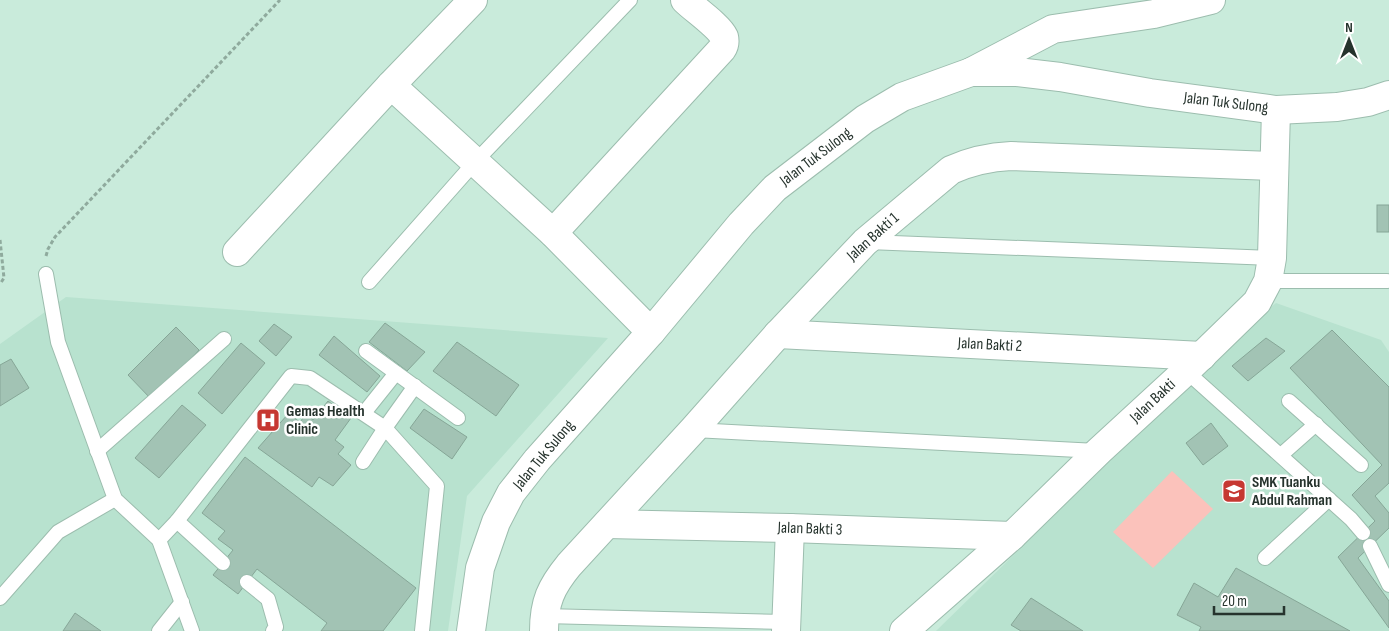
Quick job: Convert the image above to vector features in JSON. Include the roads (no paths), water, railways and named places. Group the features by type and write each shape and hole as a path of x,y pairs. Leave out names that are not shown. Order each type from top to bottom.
{"street":[{"path":"237,252 472,0"},
{"path":"553,233 722,49 724,37 719,30 685,0"},
{"path":"971,72 1053,29 1154,14 1211,0"},
{"name":"Jalan Tuk Sulong","path":"470,631 480,568 496,522 512,493 537,460 651,332 741,224 775,188 865,119 902,97 971,72 1017,72 1276,110 1338,107 1368,102 1389,95"},
{"path":"391,85 553,233 651,332"},
{"name":"Jalan Bakti","path":"904,631 1012,536 1257,302 1270,270 1276,110"},
{"name":"Jalan Bakti 1","path":"544,623 548,597 555,582 582,551 778,334 865,242 951,170 966,163 991,157 1011,156 1274,166"},
{"name":"Jalan Bakti 2","path":"778,334 1194,363"},
{"name":"Jalan Bakti 3","path":"607,524 1012,536"},
{"path":"786,626 790,528"}],"lane":[{"path":"369,282 475,162 630,0"},
{"path":"865,242 1270,270 1387,281"},
{"path":"46,274 58,342 115,499 158,540 192,631"},
{"path":"98,451 224,339"},
{"path":"366,351 458,418"},
{"path":"1194,363 1281,455 1351,519 1363,533"},
{"path":"364,413 396,373"},
{"path":"158,540 177,521 292,376 310,378 385,428 437,486 422,631"},
{"path":"363,462 415,386"},
{"path":"1289,401 1362,464"},
{"path":"1281,455 1316,424"},
{"path":"693,430 1099,451"},
{"path":"0,598 58,532 115,499"},
{"path":"1265,558 1329,500"},
{"path":"177,521 223,562"},
{"path":"1370,546 1389,585"},
{"path":"247,582 268,599 276,627 273,631"},
{"path":"159,631 182,602"},
{"path":"544,623 786,626"}],"place":[{"name":"Gemas Health Clinic","path":"268,420"},
{"name":"SMK Tuanku Abdul Rahman","path":"1234,491"}]}
